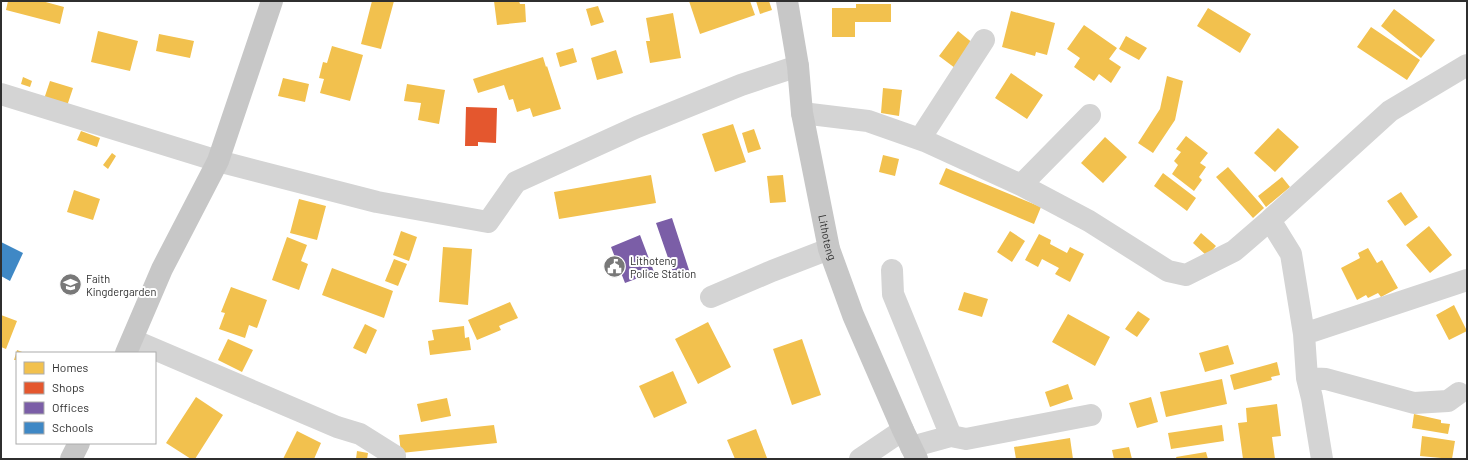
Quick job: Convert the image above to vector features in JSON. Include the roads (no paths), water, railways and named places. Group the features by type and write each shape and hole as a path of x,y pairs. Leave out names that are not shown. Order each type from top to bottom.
{"main road":[{"path":"129,346 162,269 218,161 272,1"},
{"name":"Lithoteng","path":"787,1 798,66 802,113 829,249 853,315 910,445"},
{"path":"71,459 79,444"}],"street":[{"path":"925,141 925,131 984,40"},
{"path":"802,113 868,122 925,141 1021,185 1089,221 1168,271 1186,275 1234,251 1390,111 1467,65"},
{"path":"1,94 218,161 377,202 488,222 516,182 637,127 741,85 798,66"},
{"path":"1021,185 1090,115"},
{"path":"1270,220 1291,254 1304,334 1307,378 1312,398 1322,459"},
{"path":"711,297 829,249"},
{"path":"892,270 893,294 951,436"},
{"path":"1304,334 1467,280"},
{"path":"129,346 144,352"},
{"path":"156,357 337,427 360,434 395,456"},
{"path":"1307,378 1326,379 1414,403 1448,401 1459,394"},
{"path":"860,459 910,445 951,436 966,439 1090,415"}],"place":[{"name":"Lithoteng Police Station","path":"615,267"},
{"name":"Faith Kingdergarden","path":"71,285"}]}
